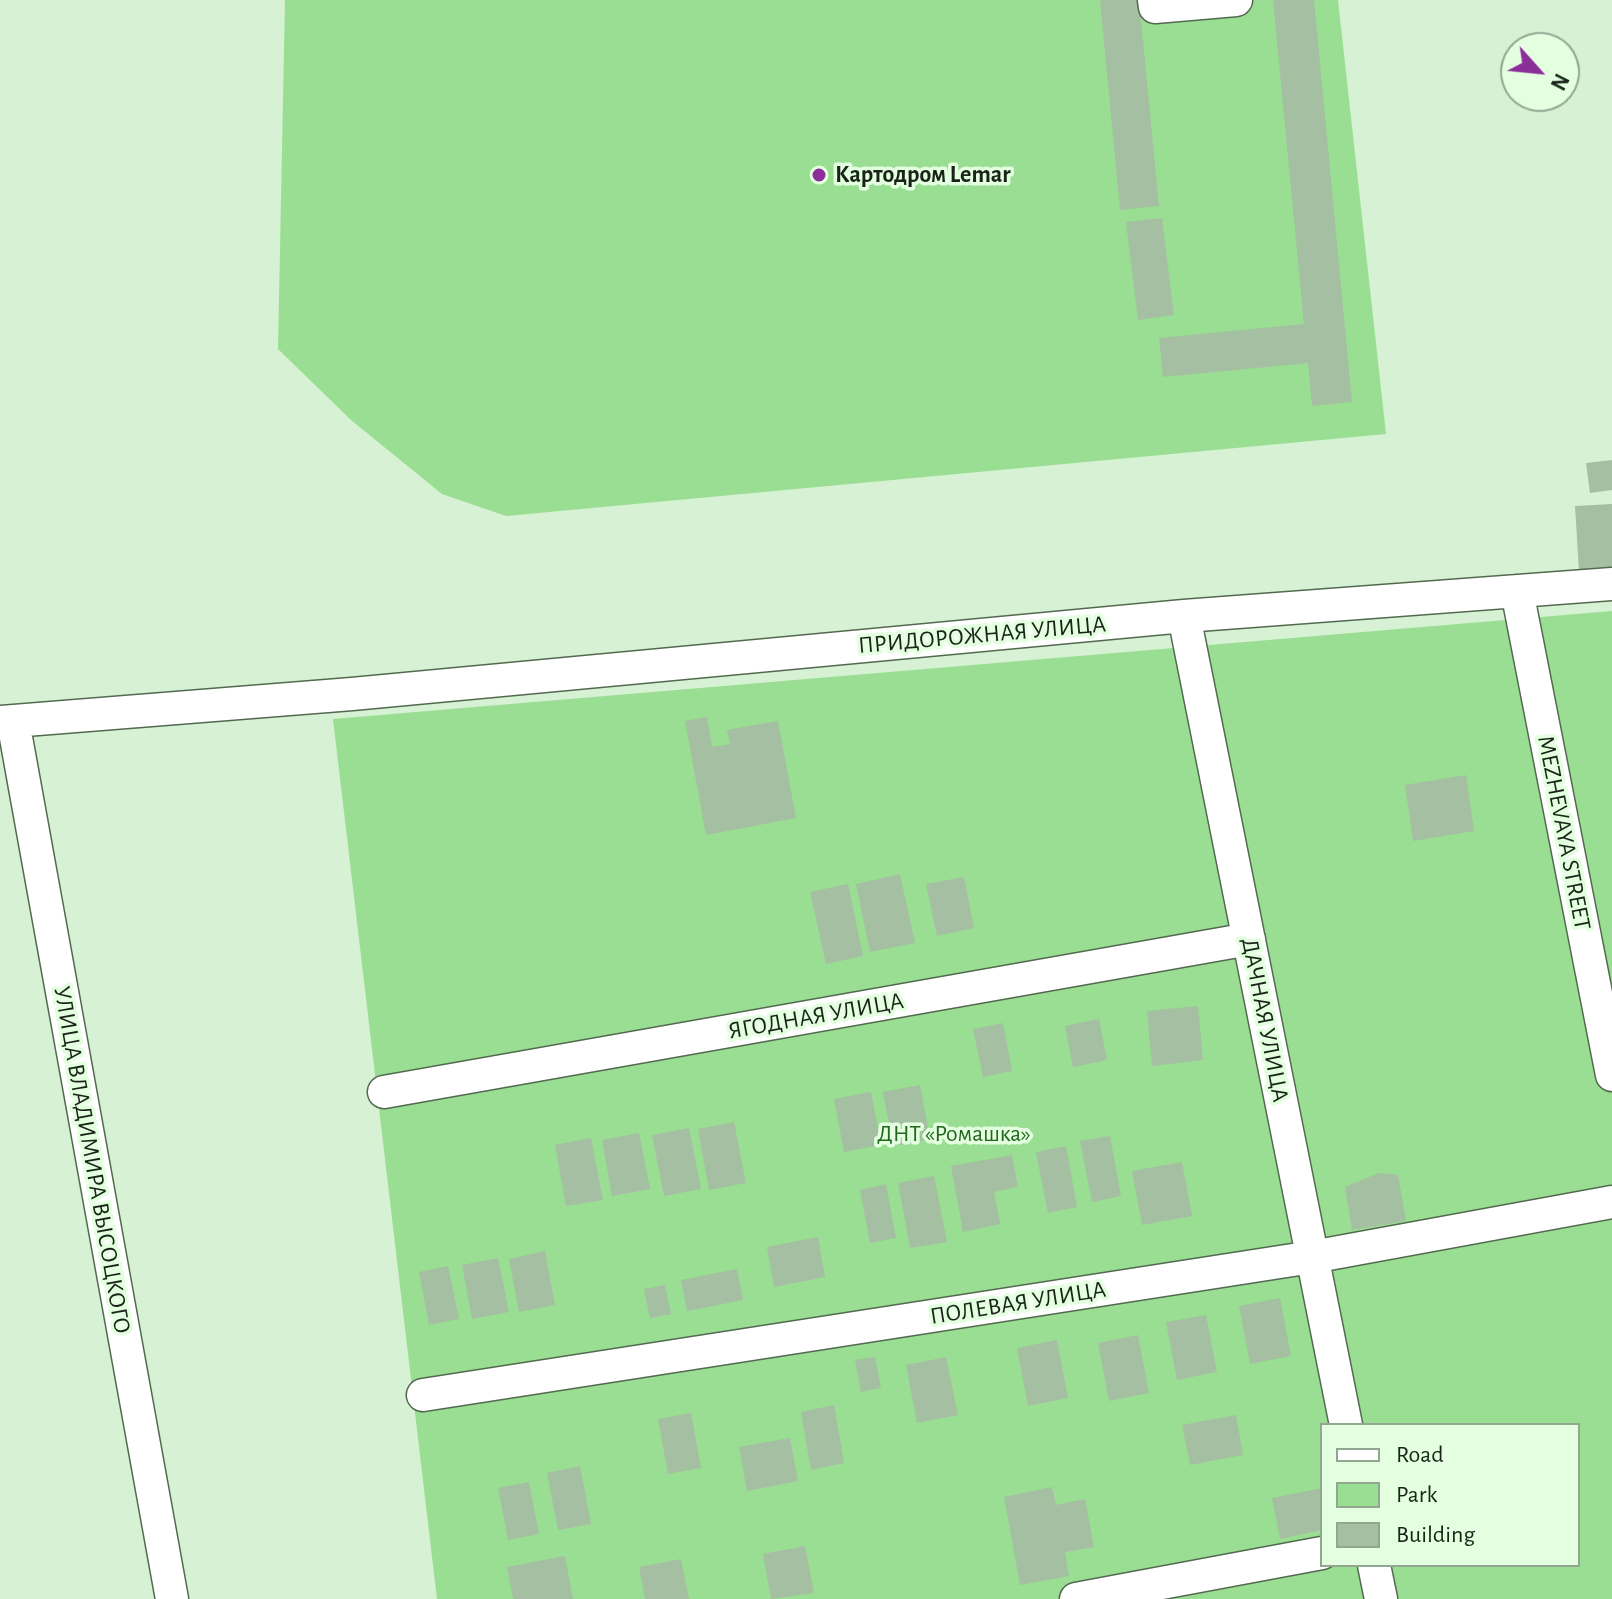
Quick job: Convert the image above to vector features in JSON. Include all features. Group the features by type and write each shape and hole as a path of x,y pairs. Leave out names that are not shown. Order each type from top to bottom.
{"street":[{"path":"1154,0 1155,7 1236,0"},
{"name":"ПРИДОРОЖНАЯ УЛИЦА","path":"6,722 352,694 1184,616 1612,584"},
{"name":"MEZHEVAYA STREET","path":"1517,591 1612,1075"},
{"name":"ДАЧНАЯ УЛИЦА","path":"1184,616 1346,1423"},
{"name":"УЛИЦА ВЛАДИМИРА ВЫСОЦКОГО","path":"6,722 172,1599"},
{"name":"ЯГОДНАЯ УЛИЦА","path":"384,1092 1249,939"},
{"name":"ПОЛЕВАЯ УЛИЦА","path":"423,1395 1312,1257 1612,1202"},
{"path":"1076,1599 1320,1553"},
{"path":"1374,1567 1381,1599"}],"green space":[{"name":"Картодром Lemar","path":"285,0 1338,0 1386,434 506,516 442,494 351,420 278,349"},
{"name":"ДНТ «Ромашка»","path":"1612,611 1612,1599 437,1599 333,719"}],"building":[{"path":"1100,0 1139,0 1159,206 1120,210"},
{"path":"1273,0 1314,0 1352,402 1312,406 1308,363 1163,377 1159,338 1304,324"},
{"path":"1162,218 1174,315 1138,320 1126,222"},
{"path":"1612,460 1612,490 1590,493 1586,463"},
{"path":"1612,504 1612,569 1579,571 1575,506"},
{"path":"707,717 712,747 730,744 727,730 778,721 796,818 706,835 685,721"},
{"path":"1466,775 1474,831 1413,841 1405,785"},
{"path":"900,874 915,943 870,952 856,884"},
{"path":"964,877 974,928 937,936 926,884"},
{"path":"848,884 863,956 826,964 810,892"},
{"path":"1198,1006 1203,1060 1152,1066 1147,1011"},
{"path":"1099,1019 1107,1060 1073,1067 1065,1026"},
{"path":"1003,1023 1012,1071 983,1077 973,1029"},
{"path":"920,1085 930,1139 893,1146 883,1092"},
{"path":"871,1092 881,1145 844,1152 834,1099"},
{"path":"734,1122 746,1183 709,1190 698,1129"},
{"path":"689,1128 701,1189 664,1196 652,1135"},
{"path":"639,1133 650,1189 612,1196 602,1140"},
{"path":"1110,1136 1121,1196 1092,1202 1080,1141"},
{"path":"591,1138 603,1200 566,1206 555,1145"},
{"path":"1066,1146 1077,1207 1048,1213 1036,1152"},
{"path":"1012,1155 1018,1187 994,1192 1000,1224 963,1232 951,1166"},
{"path":"1182,1162 1192,1216 1142,1225 1132,1171"},
{"path":"1379,1173 1398,1175 1406,1221 1352,1230 1345,1187"},
{"path":"934,1176 947,1242 910,1248 898,1183"},
{"path":"886,1184 896,1238 870,1243 860,1190"},
{"path":"818,1237 825,1277 774,1287 767,1247"},
{"path":"545,1251 555,1305 519,1312 509,1259"},
{"path":"498,1258 509,1312 472,1319 462,1265"},
{"path":"448,1266 459,1319 429,1325 419,1272"},
{"path":"737,1269 743,1300 687,1311 681,1280"},
{"path":"665,1285 671,1314 650,1318 644,1289"},
{"path":"1280,1298 1291,1356 1250,1364 1239,1306"},
{"path":"1206,1315 1217,1372 1177,1380 1166,1322"},
{"path":"1138,1335 1149,1393 1109,1401 1098,1343"},
{"path":"1057,1340 1068,1398 1028,1406 1017,1348"},
{"path":"875,1357 881,1388 861,1392 855,1360"},
{"path":"946,1357 958,1415 917,1423 906,1365"},
{"path":"834,1405 844,1463 811,1470 801,1412"},
{"path":"691,1413 701,1468 668,1474 658,1419"},
{"path":"1236,1415 1243,1455 1190,1465 1182,1425"},
{"path":"790,1438 798,1481 747,1491 739,1447"},
{"path":"580,1466 591,1524 558,1530 547,1473"},
{"path":"529,1482 539,1534 508,1540 498,1488"},
{"path":"1052,1487 1056,1505 1085,1499 1094,1547 1065,1552 1069,1576 1020,1585 1004,1497"},
{"path":"1320,1488 1320,1530 1280,1539 1272,1498"},
{"path":"805,1546 814,1593 771,1599 763,1554"},
{"path":"565,1556 573,1599 513,1599 507,1567"},
{"path":"681,1559 689,1599 645,1599 639,1567"}],"place":[{"name":"Картодром Lemar","path":"819,175"}]}
